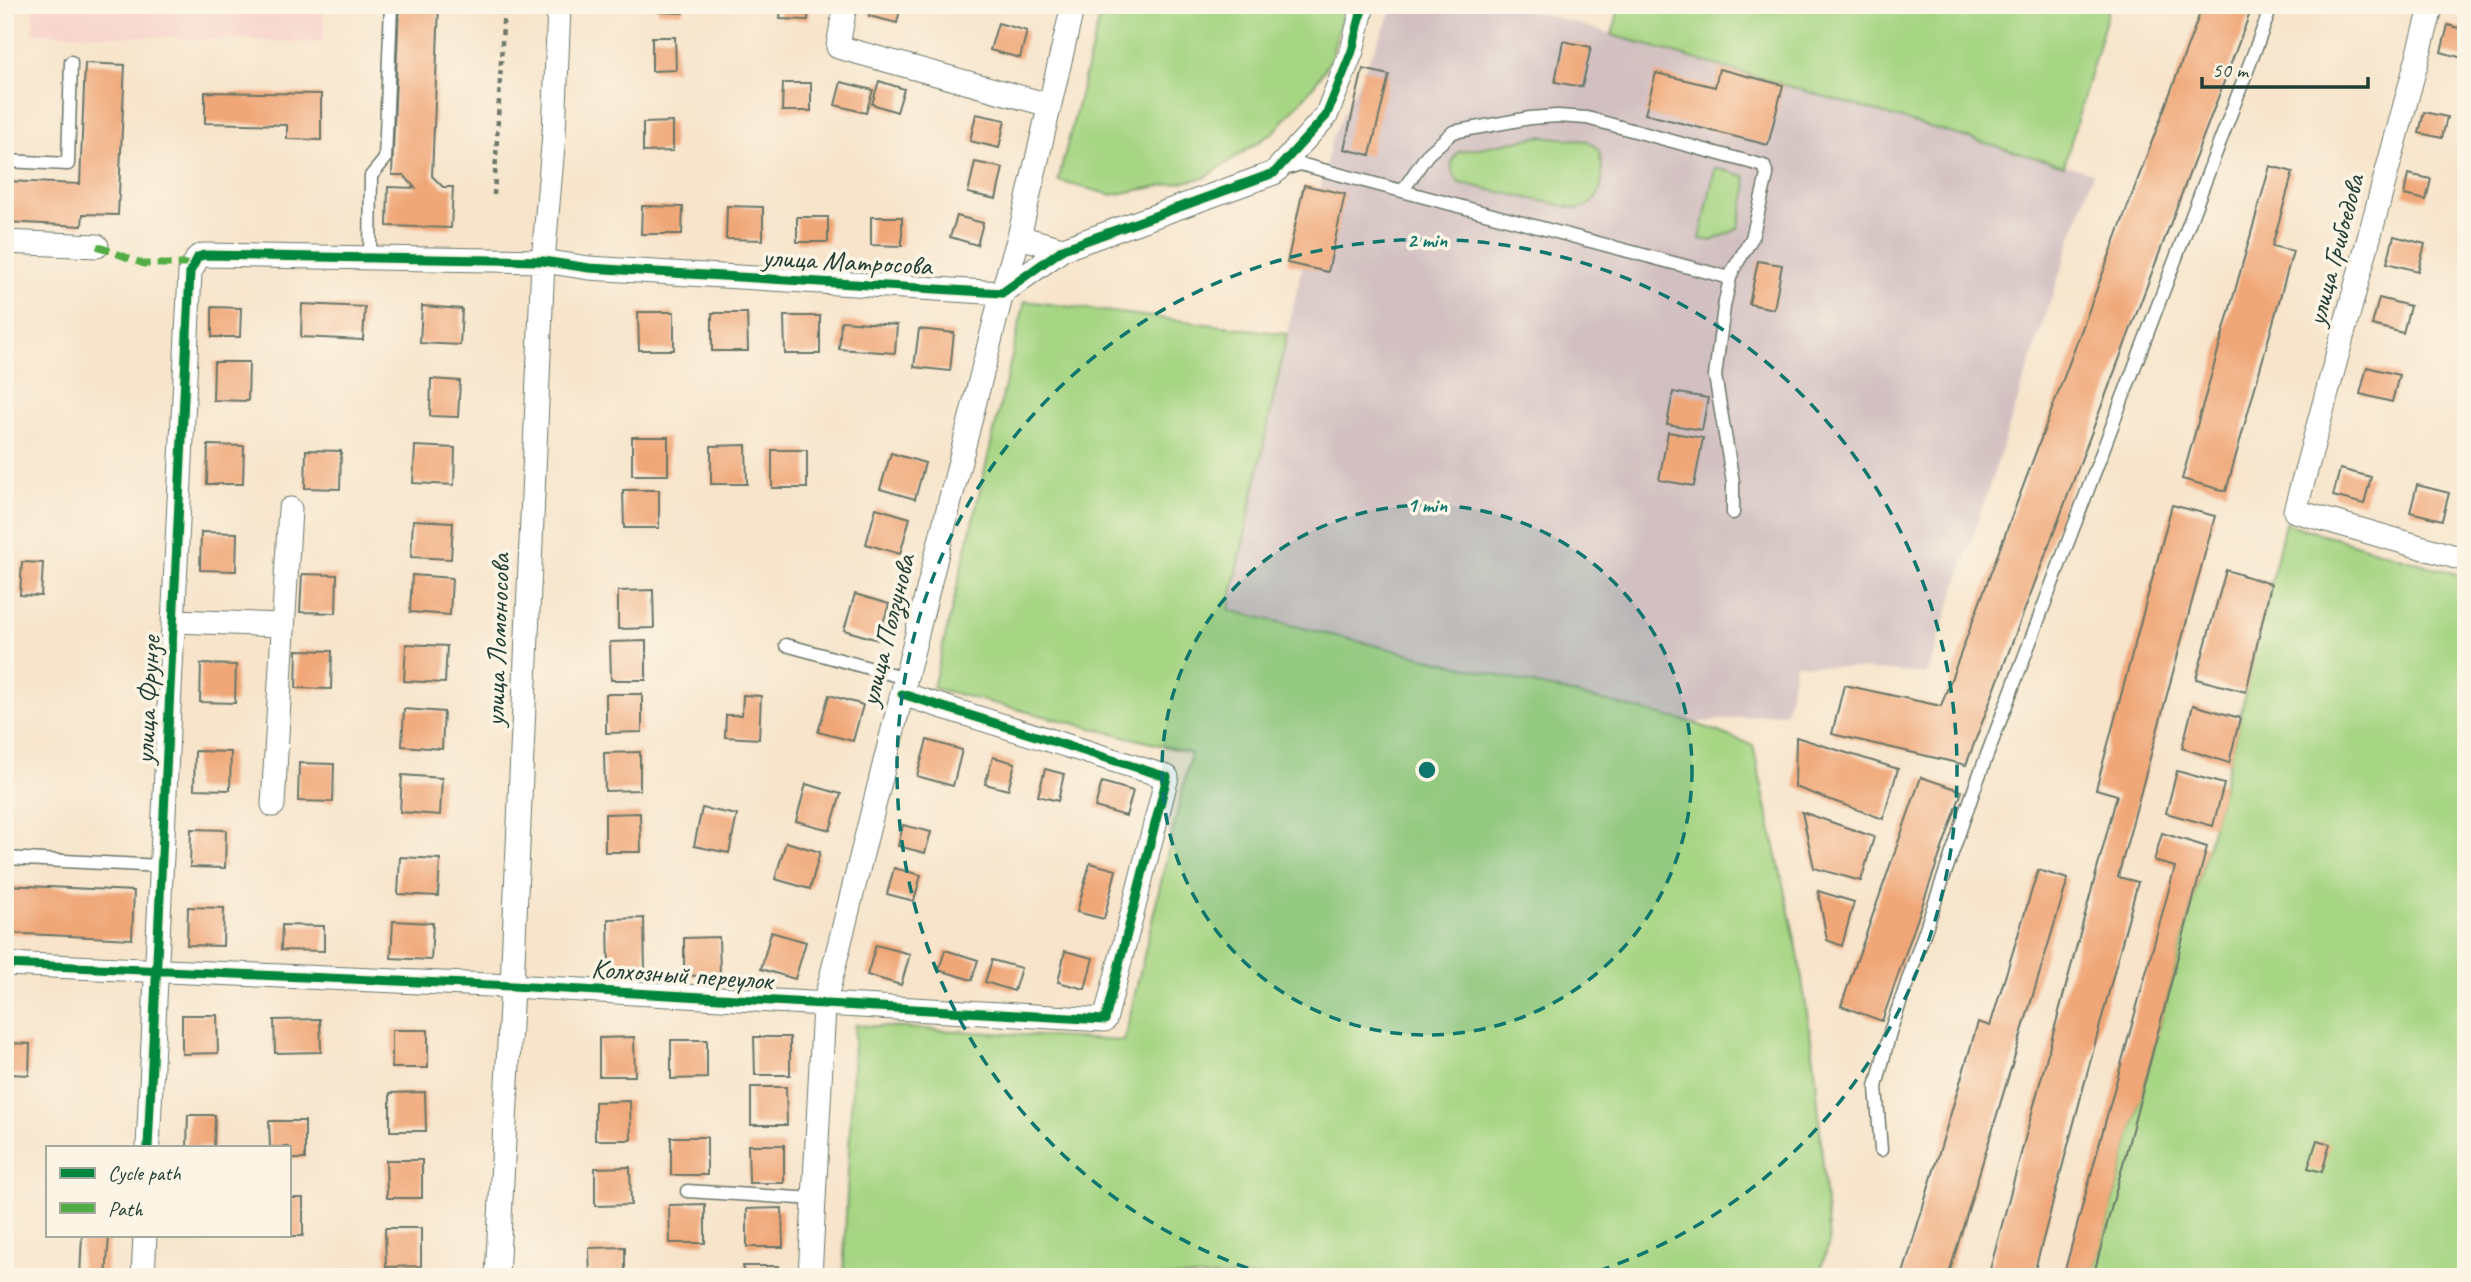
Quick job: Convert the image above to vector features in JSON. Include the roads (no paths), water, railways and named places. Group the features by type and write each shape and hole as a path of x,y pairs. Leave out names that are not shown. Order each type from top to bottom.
{"street":[{"name":"улица Ломоносова","path":"497,1277 543,261 554,134 559,5"},
{"path":"845,5 838,47 1049,105"},
{"name":"улица Ползунова","path":"810,1277 824,1006 1002,293 1019,237 1073,5"},
{"path":"1002,293 1063,249 1275,173 1326,116 1352,51 1363,5"},
{"name":"улица Грибоедова","path":"2432,5 2295,511 2466,560"},
{"path":"1019,237 1063,249"},
{"path":"5,242 97,246"},
{"name":"улица Матросова","path":"198,257 543,261 589,268 1002,293"},
{"name":"улица Фрунзе","path":"148,1146 190,272 198,257"},
{"path":"273,805 290,509"},
{"name":"Колхозный переулок","path":"5,964 512,986 824,1006 1105,1020 1167,777 904,686"},
{"path":"143,1277 145,1236"}],"lane":[{"path":"370,258 371,176 385,159 391,5"},
{"path":"1881,1150 1876,1087 1890,1032 1976,784 2272,5"},
{"path":"5,161 68,164 71,62"},
{"path":"1403,190 1427,155 1453,132 1530,118 1557,116 1587,118 1764,166 1767,175 1752,238 1730,278 1714,376 1733,482 1733,513"},
{"path":"1275,173 1300,163 1730,278"},
{"path":"174,621 283,625"},
{"path":"786,645 904,686"},
{"path":"5,858 161,866"},
{"path":"687,1191 816,1199"}]}
